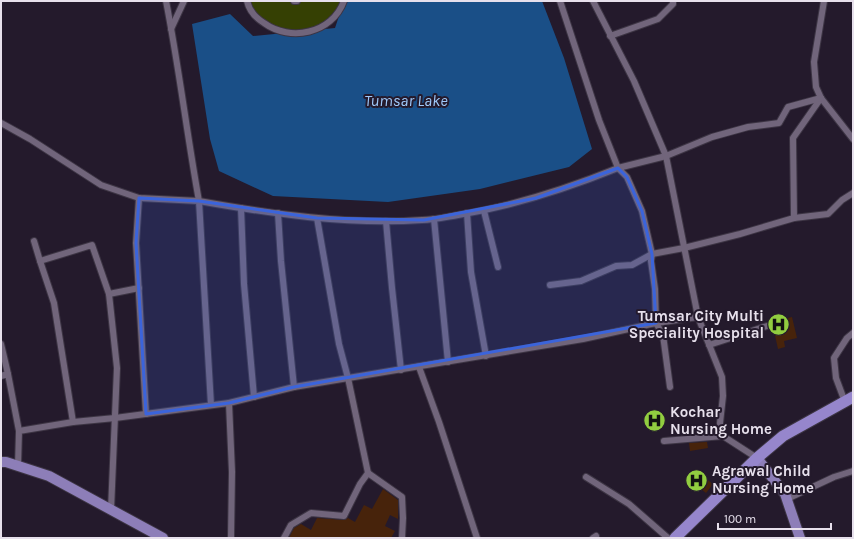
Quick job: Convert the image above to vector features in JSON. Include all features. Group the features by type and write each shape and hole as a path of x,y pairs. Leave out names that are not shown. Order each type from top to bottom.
{"highway":[{"path":"675,538 757,458 783,436 849,400"}],"main road":[{"path":"757,458 785,494 800,538"},
{"path":"1,462 6,462 49,476 163,538"}],"street":[{"path":"166,1 172,29 188,142 199,201 211,405"},
{"path":"172,29 184,1"},
{"path":"247,1 248,5 258,19 271,29 288,34 304,34 320,28 334,17 344,1"},
{"path":"560,1 597,113 618,168 627,177 642,211 652,254 651,261 655,288 656,323 663,335 670,387"},
{"path":"593,1 634,81 666,156 698,317 722,376 723,396 720,423 723,436"},
{"path":"610,36 658,19 673,4 673,1"},
{"path":"824,1 814,62 816,87 821,98 853,139"},
{"path":"1,123 30,139 101,185 140,198 199,201 317,218 386,221 424,220 484,211 536,198 618,168 666,156 712,137 748,127 779,123 788,106 821,98"},
{"path":"794,218 793,138 821,98"},
{"path":"550,285 581,281 616,266 632,265 652,254 684,248 740,234 794,218 828,214 842,200 853,193"},
{"path":"140,198 136,243 146,414"},
{"path":"241,208 244,284 254,397"},
{"path":"484,211 498,267"},
{"path":"278,213 294,387"},
{"path":"467,213 471,272 486,356"},
{"path":"317,218 340,344 368,473 402,497 402,538"},
{"path":"434,219 448,362"},
{"path":"386,221 401,370"},
{"path":"34,241 54,303 73,422"},
{"path":"40,261 92,245 109,294 118,368 111,510"},
{"path":"109,294 139,288"},
{"path":"19,431 73,422 229,403 294,387 486,356 583,339 656,323 698,317"},
{"path":"709,345 767,326"},
{"path":"849,400 836,378 834,358 853,333"},
{"path":"1,344 19,431 18,466"},
{"path":"419,367 439,422 477,538"},
{"path":"1,376 8,374"},
{"path":"229,403 232,472 231,538"},
{"path":"664,441 723,436 757,458"},
{"path":"787,499 853,471"},
{"path":"284,538 291,525 311,513 344,516 360,484 368,473"},
{"path":"586,477 629,504 668,538"}],"highlighted area":[{"path":"618,168 627,177 642,211 652,254 656,323 294,387 229,403 146,414 136,243 139,198 199,201 317,218 424,220 536,198"}],"green space":[{"path":"249,1 344,1 321,28 288,34 258,19"}],"water":[{"name":"Tumsar Lake","path":"344,1 542,1 564,58 592,149 569,167 480,189 388,202 273,196 219,171 210,139 192,24 230,14 253,36 335,28"}],"building":[{"path":"792,317 797,338 784,341 785,347 778,349 772,322"},
{"path":"659,416 660,423 651,425 649,417"},
{"path":"707,442 708,448 690,451 689,443"},
{"path":"694,470 713,484 706,493 688,479"},
{"path":"383,489 398,500 398,519 390,515 385,526 395,531 391,538 289,538 294,528 301,524 311,530 317,518 344,520 348,518 355,522 364,505 372,509"}],"place":[{"name":"Tumsar City Multi Speciality Hospital","path":"779,325"},
{"name":"Kochar Nursing Home","path":"654,421"},
{"name":"Agrawal Child Nursing Home","path":"697,480"}]}
